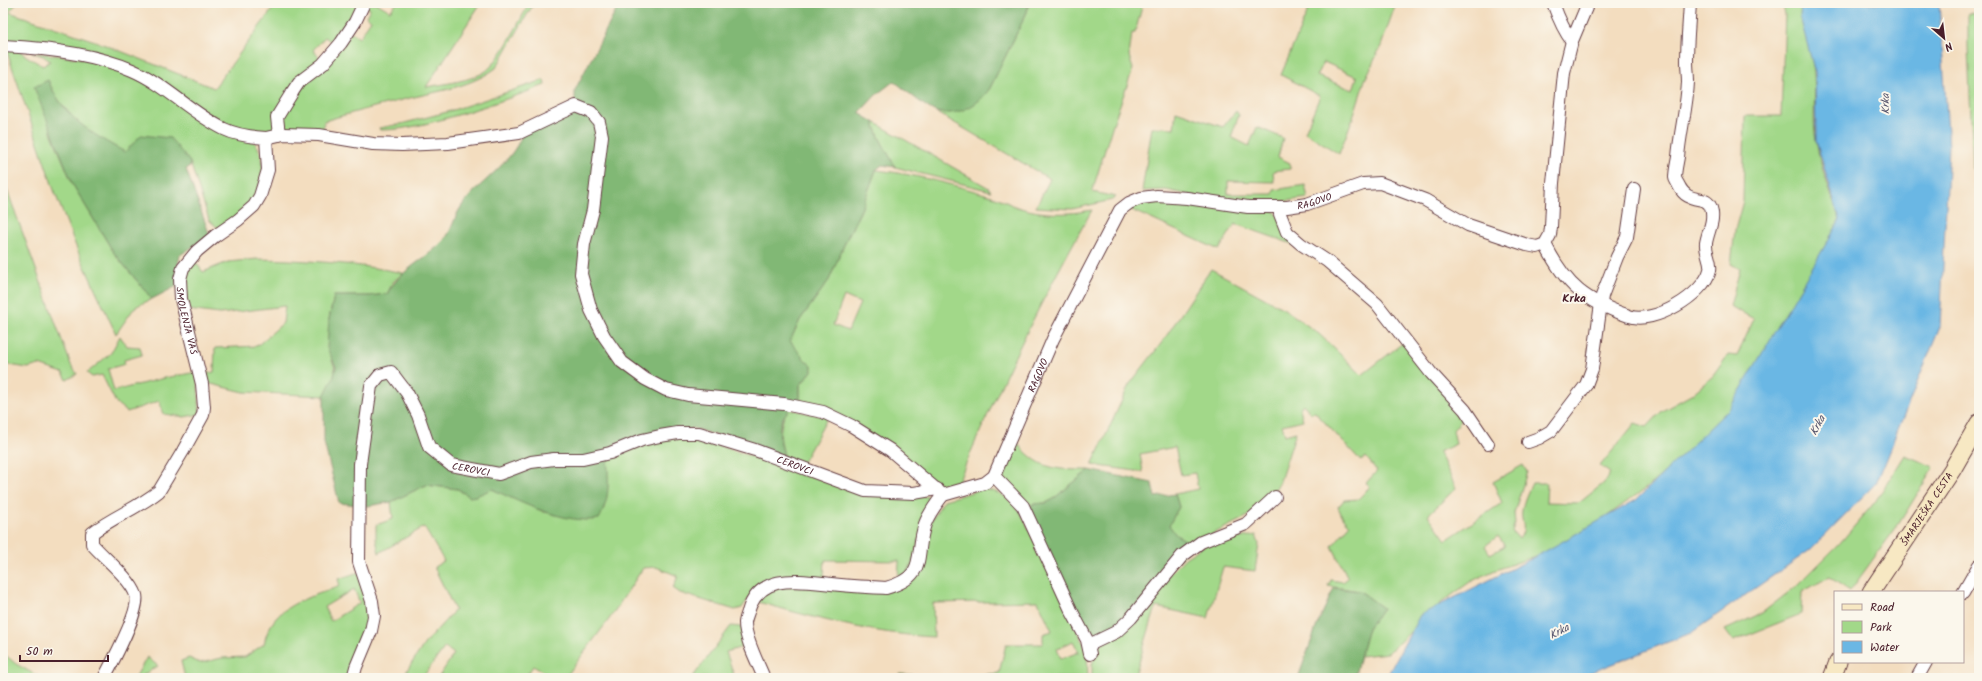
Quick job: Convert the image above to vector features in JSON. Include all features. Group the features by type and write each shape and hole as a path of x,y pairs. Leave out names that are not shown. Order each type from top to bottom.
{"street":[{"path":"279,135 277,117 293,91 299,82 322,64 341,43 355,22 364,3"},
{"path":"1553,3 1566,34 1572,41"},
{"path":"1588,3 1572,41 1564,74 1553,183 1550,235 1545,244 1566,280 1576,289 1600,306 1631,317 1655,314 1684,301 1697,292 1703,285 1710,270 1706,245 1712,223 1710,206 1704,200 1691,198 1683,194 1675,179 1688,82 1690,3"},
{"path":"3,46 42,48 110,62 132,70 150,80 224,130 266,138 279,135 319,134 373,144 402,145 448,143 519,133 576,106 591,112 599,122 602,136 593,210 584,244 581,274 591,310 604,336 622,362 645,380 666,390 688,395 784,404 823,412 852,426 890,450 940,492"},
{"name":"SMOLENJA VAS","path":"104,678 119,649 136,607 136,596 126,580 92,544 92,533 107,522 149,499 159,491 203,415 204,407 202,384 181,299 180,279 183,268 189,259 215,236 238,220 254,206 260,196 268,170 266,138"},
{"name":"RAGOVO","path":"994,476 1053,339 1120,210 1129,203 1141,198 1156,196 1187,198 1248,207 1280,207 1307,204 1363,184 1380,183 1425,200 1468,225 1527,246 1537,247 1545,244"},
{"path":"1528,442 1551,431 1586,385 1592,369 1600,306 1608,279 1627,237 1634,189"},
{"path":"1280,207 1280,214 1287,232 1301,244 1327,261 1377,304 1431,373 1465,410 1488,444"},
{"name":"CEROVCI","path":"353,678 372,631 374,616 372,601 358,555 360,464 371,386 380,374 391,372 407,393 418,415 429,447 451,465 499,474 531,462 554,459 583,459 660,436 678,433 699,433 755,450 865,491 914,493 940,492"},
{"name":"ŠMARJEŠKA CESTA","path":"1872,591 1952,470 1979,423"},
{"path":"940,492 985,483 994,476 1023,506 1089,649 1116,632 1131,618 1182,556 1201,542 1246,524 1275,497"},
{"path":"764,678 750,645 745,624 750,604 756,595 768,586 781,581 799,580 886,588 899,585 912,576 918,563 925,524 940,492"},
{"path":"1964,591 1979,565"},
{"path":"1832,678 1838,663"},
{"path":"1917,678 1925,663"}],"green space":[{"path":"8,3 17,3 9,12 95,41 214,88 277,3 361,3 337,46 325,37 313,50 323,62 313,68 276,130 257,134 223,124 132,66 3,43 3,8"},
{"path":"365,3 377,3 390,11 397,3 481,3 426,87 465,80 486,71 503,50 529,3 534,3 496,68 474,81 449,89 324,121 323,132 282,130 282,113 289,102 351,32 359,38 371,20 366,16 370,9 364,5"},
{"path":"620,3 1029,3 1027,12 990,88 980,100 974,104 953,113 937,112 922,103 894,81 876,95 859,113 874,122 881,140 895,167 882,165 876,170 861,210 829,280 800,320 790,341 805,360 812,366 812,371 800,385 800,402 786,413 780,426 780,441 785,458 693,428 607,458 608,490 603,512 599,519 573,519 544,512 492,489 470,497 458,489 426,485 391,502 368,506 339,503 324,442 324,396 334,376 336,367 327,348 329,319 334,296 369,296 387,294 392,285 406,271 444,240 461,207 476,189 510,155 517,146 522,135 575,101 575,90"},
{"path":"1029,3 1143,3 1135,33 1132,33 1129,56 1133,69 1113,124 1092,192 1116,197 1112,200 1072,209 1036,207 1050,179 936,112 951,111 966,107 985,94 990,88 1027,12"},
{"path":"1311,3 1396,3 1381,46 1365,80 1339,154 1305,132 1320,96 1281,75","holes":["1324,62 1357,77 1353,90 1317,76"]},
{"path":"1782,3 1801,3 1802,21 1813,65 1814,124 1816,141 1823,171 1840,220 1738,403 1689,452 1646,488 1581,535 1553,550 1493,571 1470,582 1441,603 1388,653 1360,656 1368,628 1383,608 1360,591 1328,586 1331,580 1343,582 1348,578 1332,546 1350,525 1342,516 1338,507 1344,500 1358,499 1370,487 1366,483 1377,471 1366,457 1361,461 1315,412 1311,413 1303,404 1300,408 1303,420 1282,425 1285,435 1296,432 1279,484 1256,512 1193,544 1175,535 1169,525 1179,507 1175,494 1198,489 1195,473 1181,475 1175,447 1140,454 1143,472 1092,465 1129,385 1163,341 1211,269 1286,310 1319,334 1362,375 1404,342 1467,414 1453,430 1456,444 1439,452 1456,488 1428,515 1446,540 1502,503 1493,482 1523,465 1527,472 1514,513 1515,523 1512,531 1519,539 1523,531 1523,507 1532,483 1547,483 1546,502 1579,503 1604,483 1610,473 1600,466 1635,423 1647,427 1662,411 1691,395 1713,376 1728,355 1737,356 1754,319 1730,306 1740,269 1731,264 1735,230 1743,201 1745,116 1781,116 1785,14","holes":["1498,536 1505,546 1490,554 1485,546"]},
{"path":"1968,13 1979,14 1979,168 1973,169 1968,47"},
{"path":"6,49 20,50 23,54 43,66 50,61 43,56 31,52 84,59 134,74 252,140 258,147 263,165 260,183 256,193 252,201 240,214 218,228 209,220 190,162 126,153 110,145 91,133 73,118 53,91 48,80 51,132 73,185 114,253 152,299 135,307 116,334 79,254 55,193"},
{"path":"48,80 54,93 79,123 125,152 141,135 170,138 190,162 190,167 186,169 210,236 180,255 177,269 177,286 152,299 114,253 73,185 34,87"},
{"path":"544,80 545,85 451,117 400,129 380,130 379,128 447,112"},
{"path":"1176,111 1223,127 1236,111 1239,115 1231,137 1249,146 1257,127 1283,138 1278,157 1290,163 1290,169 1273,171 1274,182 1228,181 1228,194 1273,194 1274,190 1305,185 1308,198 1286,201 1259,202 1203,198 1166,190 1142,191 1152,127 1174,128"},
{"path":"874,122 989,188 991,191 895,167 881,140"},
{"path":"876,170 905,174 949,184 995,197 1017,207 1036,212 1073,213 1092,210 1017,351 975,442 957,486 939,486 913,465 800,402 800,385 812,371 790,341 800,320 829,280 861,210","holes":["844,296 860,303 848,331 833,325"]},
{"path":"3,179 71,365 77,374 67,380 63,373 39,365 28,368 3,364"},
{"path":"1155,200 1274,210 1298,246 1235,224 1219,250 1127,208"},
{"path":"257,259 330,263 403,273 393,282 387,294 369,296 334,296 329,319 332,361 335,374 324,396 244,392 207,383 204,374 214,372 215,348 257,346 283,323 285,306 220,314 188,310 185,289 185,279 187,273 194,260 203,272 228,262"},
{"path":"120,336 127,346 140,347 142,355 124,360 125,364 108,369 114,391 164,378 197,372 200,414 184,417 164,414 159,401 127,412 116,403 102,375 92,377 87,373 111,353"},
{"path":"788,409 828,417 802,464 785,458 783,451 780,433 782,422"},
{"path":"690,436 862,493 932,497 910,569 898,580 899,561 825,560 824,575 827,580 792,577 748,599 742,608 735,610 680,593 673,588 678,576 656,567 643,568 610,618 565,678 545,678 547,674 533,666 525,678 438,678 454,654 445,647 422,678 402,678 425,643 455,610 434,567 444,561 424,527 379,553 376,539 376,525 393,519 391,502 426,485 458,489 463,493 492,489 544,512 561,515 607,458 644,442"},
{"path":"1016,441 1032,457 1048,466 1066,469 1089,470 1052,500 1046,503 1033,504 1028,510 1000,477 1000,472"},
{"path":"1905,455 1934,467 1898,525 1850,591 1829,577 1802,592 1801,614 1733,641 1725,630 1762,613 1799,584 1840,543 1875,502"},
{"path":"1089,470 1152,483 1155,497 1175,494 1179,507 1169,525 1176,535 1193,544 1140,602 1112,629 1099,634 1090,633 1085,629 1028,510 1033,504 1046,503 1052,500"},
{"path":"983,489 1004,496 1020,511 1087,650 1088,678 901,678 900,674 956,677 999,673 1006,644 1043,644 1043,634 1052,631 1038,601 933,603 934,637 866,629 821,619 755,601 778,585 901,587 929,524 944,500","holes":["1073,641 1079,652 1061,659 1057,649"]},
{"path":"1256,535 1259,544 1255,571 1223,567 1208,618 1156,607 1134,678 1092,678 1092,665 1097,647 1185,558 1208,543"},
{"path":"359,572 366,591 370,628 349,678 185,678 181,661 189,658 200,663 222,658 245,657 264,644 268,631 283,611 304,600 340,586 338,579","holes":["354,589 360,603 331,621 324,607"]},
{"path":"1334,588 1360,591 1383,608 1368,628 1354,678 1298,678 1317,625"},
{"path":"731,626 741,627 746,646 726,652 734,675 733,678 692,678"},
{"path":"3,653 16,664 41,678 3,678"},
{"path":"147,657 158,666 143,675 144,678 135,678"}],"water":[{"path":"1801,3 1939,3 1949,147 1940,327 1876,483 1810,550 1691,633 1577,678 1386,678 1420,615 1535,557 1636,500 1730,408 1840,220 1816,141 1815,73 1800,17"}],"district":[{"name":"Krka","path":"1574,298"}]}
